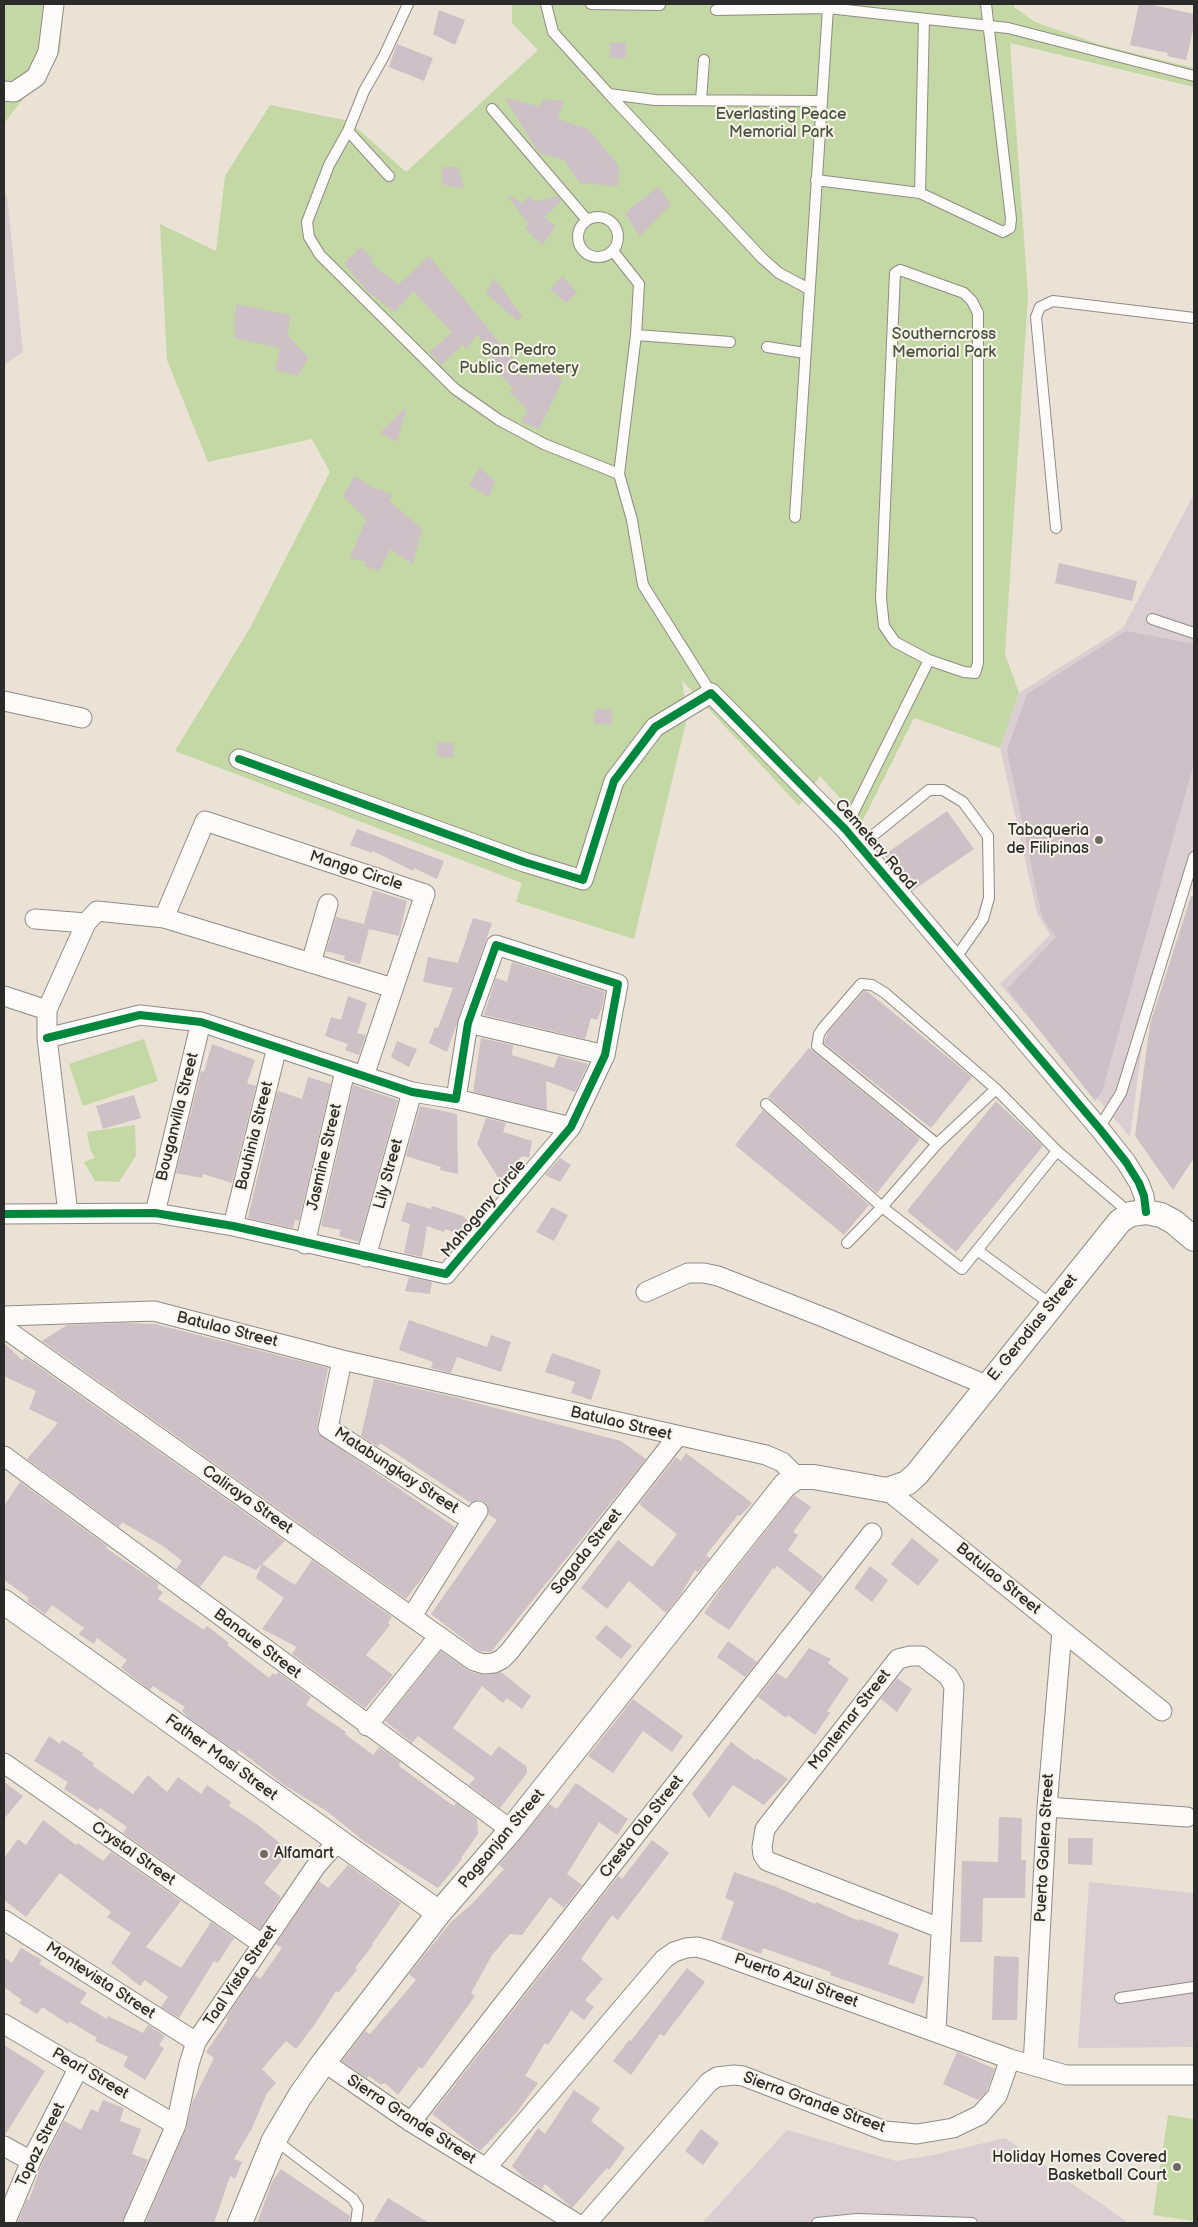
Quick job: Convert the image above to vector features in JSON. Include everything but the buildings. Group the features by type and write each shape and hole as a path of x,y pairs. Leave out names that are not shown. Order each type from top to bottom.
{"street":[{"path":"4,92 14,92 36,77 48,52 54,4"},
{"path":"239,759 524,862 583,880 614,781 655,727 712,693"},
{"name":"Cemetery Road","path":"712,693 846,829 1099,1128 1126,1162 1139,1183 1144,1196 1139,1213"},
{"path":"4,701 82,718"},
{"name":"Mango Circle","path":"164,918 205,821 425,894 364,1076"},
{"path":"311,963 328,904"},
{"path":"68,1213 47,1038 47,1010 86,923 97,911 164,918 393,988"},
{"path":"35,919 86,923"},
{"name":"Mahogany Circle","path":"4,1214 154,1213 233,1226 306,1244 446,1274 571,1127 605,1055 618,984 496,945 468,1023"},
{"path":"4,996 47,1010"},
{"path":"47,1038 140,1015 201,1022 412,1092 456,1100 571,1127"},
{"name":"Bouganvilla Street","path":"154,1213 201,1022"},
{"path":"456,1100 468,1023 605,1055"},
{"name":"Bauhinia Street","path":"233,1226 277,1047"},
{"name":"Jasmine Street","path":"306,1244 344,1070"},
{"name":"Lily Street","path":"366,1257 412,1092"},
{"path":"1139,1213 1161,1215 1174,1222 1194,1239"},
{"name":"E. Gerodias Street","path":"887,1490 907,1484 917,1474 986,1385 1120,1221 1139,1213"},
{"path":"646,1292 688,1273 704,1273 718,1276 828,1319 986,1385"},
{"name":"Batulao Street","path":"4,1316 154,1311 342,1360 677,1437 766,1455 782,1462 797,1477 814,1477 887,1490 1162,1711"},
{"name":"Caliraya Street","path":"4,1328 474,1661 484,1664 494,1663"},
{"name":"Matabungkay Street","path":"342,1360 328,1428 475,1515 412,1616"},
{"name":"Sagada Street","path":"494,1663 502,1659 509,1652 677,1437"},
{"name":"Banaue Street","path":"4,1456 367,1726 511,1830"},
{"name":"Pagsanjan Street","path":"240,2223 274,2140 300,2096 324,2062 439,1914 511,1830 776,1496 785,1485 797,1477"},
{"name":"Cresta Ola Street","path":"411,2122 872,1533"},
{"name":"Father Masi Street","path":"4,1602 439,1914"},
{"name":"Puerto Galera Street","path":"1033,2066 1047,1807 1062,1631"},
{"path":"367,1726 439,1636"},
{"name":"Montemar Street","path":"936,2031 954,1686 948,1676 922,1656 910,1656 898,1659 765,1829 762,1855 767,1861 940,1928"},
{"name":"Crystal Street","path":"4,1763 262,1944"},
{"path":"1047,1807 1187,1817"},
{"name":"Taal Vista Street","path":"133,2223 176,2125 188,2064 196,2042 316,1866 337,1842"},
{"name":"Montevista Street","path":"4,1920 196,2042"},
{"name":"Puerto Azul Street","path":"486,2168 664,1960 674,1952 686,1948 697,1947 708,1950 1010,2059 1066,2075 1194,2075"},
{"name":"Pearl Street","path":"4,2024 176,2125"},
{"name":"Sierra Grande Street","path":"587,2223 709,2082 717,2077 726,2075 743,2076 885,2131 917,2134 953,2128 980,2114 998,2096 1010,2059"},
{"name":"Sierra Grande Street","path":"324,2062 411,2122 576,2223"},
{"name":"Topaz Street","path":"5,2223 31,2161 79,2067"},
{"path":"4,2146 31,2161"}],"lane":[{"path":"408,4 384,56 364,91 348,131 329,165 307,222 309,237 320,255 455,389 499,420 544,444 619,474"},
{"path":"546,4 553,32 609,94 762,258 778,273 809,289"},
{"path":"591,4 660,5"},
{"path":"816,180 920,193 1003,232 1010,228 1011,219 986,4"},
{"path":"716,10 828,6 1008,28 1194,76"},
{"path":"795,517 828,6"},
{"path":"920,193 924,19"},
{"path":"701,100 704,60"},
{"path":"609,94 655,100 821,101"},
{"path":"492,108 588,220"},
{"path":"348,131 389,176"},
{"path":"600,217 612,222 616,227 618,240 613,252 600,258 594,257 582,250 578,238 582,225 588,220 600,217"},
{"path":"613,252 639,284 636,334 619,474 632,520 643,585 712,693"},
{"path":"900,270 964,293 972,301 978,313 978,662 975,673 964,672 929,660 895,642 884,626 880,598 895,273 900,270"},
{"path":"1056,528 1036,317 1040,306 1053,301 1194,318"},
{"path":"636,334 730,342"},
{"path":"767,347 805,352"},
{"path":"1152,619 1194,633"},
{"path":"846,829 929,660"},
{"path":"860,846 929,790 944,790 964,802 988,836 989,898 983,919 955,958"},
{"path":"1099,1128 1121,1093 1194,857"},
{"path":"938,1144 817,1046 823,1028 861,984 872,985 885,993 996,1089 1057,1151 1139,1213"},
{"path":"847,1243 938,1144 996,1089"},
{"path":"766,1104 882,1207 962,1269 1057,1151"},
{"path":"977,1250 1052,1305"},
{"path":"1120,1998 1194,1987"},
{"path":"274,2140 354,2199 358,2207 356,2223"},
{"path":"817,2223 857,2221 972,2223"}],"shaded area":[{"path":"4,193 7,196 23,352 4,365"},
{"name":"Tabaqueria de Filipinas","path":"1194,494 1194,866 1145,1023 1130,1137 1000,984 1050,935 1037,913 1000,748 1019,693 1123,628"},
{"path":"1089,1882 1194,1893 1194,2047 1078,2048"},
{"path":"787,2130 896,2161 933,2155 1005,2138 1129,2223 702,2223"}],"green space":[{"path":"4,4 64,4 60,52 5,122 4,122"},
{"path":"512,4 1014,4 1014,7 1035,22 1101,45 1194,68 1194,87 1010,43 1028,295 1005,654 1019,693 1000,748 914,718 862,822 820,776 799,806 682,680 687,718 634,939 516,902 522,883 175,751 250,628 330,472 312,439 208,462 167,360 160,224 216,251 225,176 270,105 349,121 406,172 538,50 512,23"},
{"path":"144,1039 158,1081 83,1106 69,1064"},
{"path":"135,1125 136,1156 119,1182 95,1181 84,1162 95,1158 90,1149 87,1132"},
{"name":"Holiday Homes Covered Basketball Court","path":"1168,2115 1194,2119 1194,2221 1153,2215"}],"cycle path":[{"path":"239,759 524,862 583,880 614,781 655,727 711,693 845,829 1099,1128 1126,1162 1139,1183 1144,1196 1146,1212"},
{"path":"4,1214 155,1213 233,1226 446,1274 571,1127 605,1055 618,984 496,945 468,1023 456,1099 412,1092 201,1022 140,1015 47,1038"}],"place":[{"name":"Tabaqueria de Filipinas","path":"1099,840"},
{"name":"Alfamart","path":"264,1854"},
{"name":"Holiday Homes Covered Basketball Court","path":"1177,2167"}],"park label":[{"name":"Everlasting Peace Memorial Park","path":"781,124"},
{"name":"Southerncross Memorial Park","path":"944,344"},
{"name":"San Pedro Public Cemetery","path":"519,360"}]}
